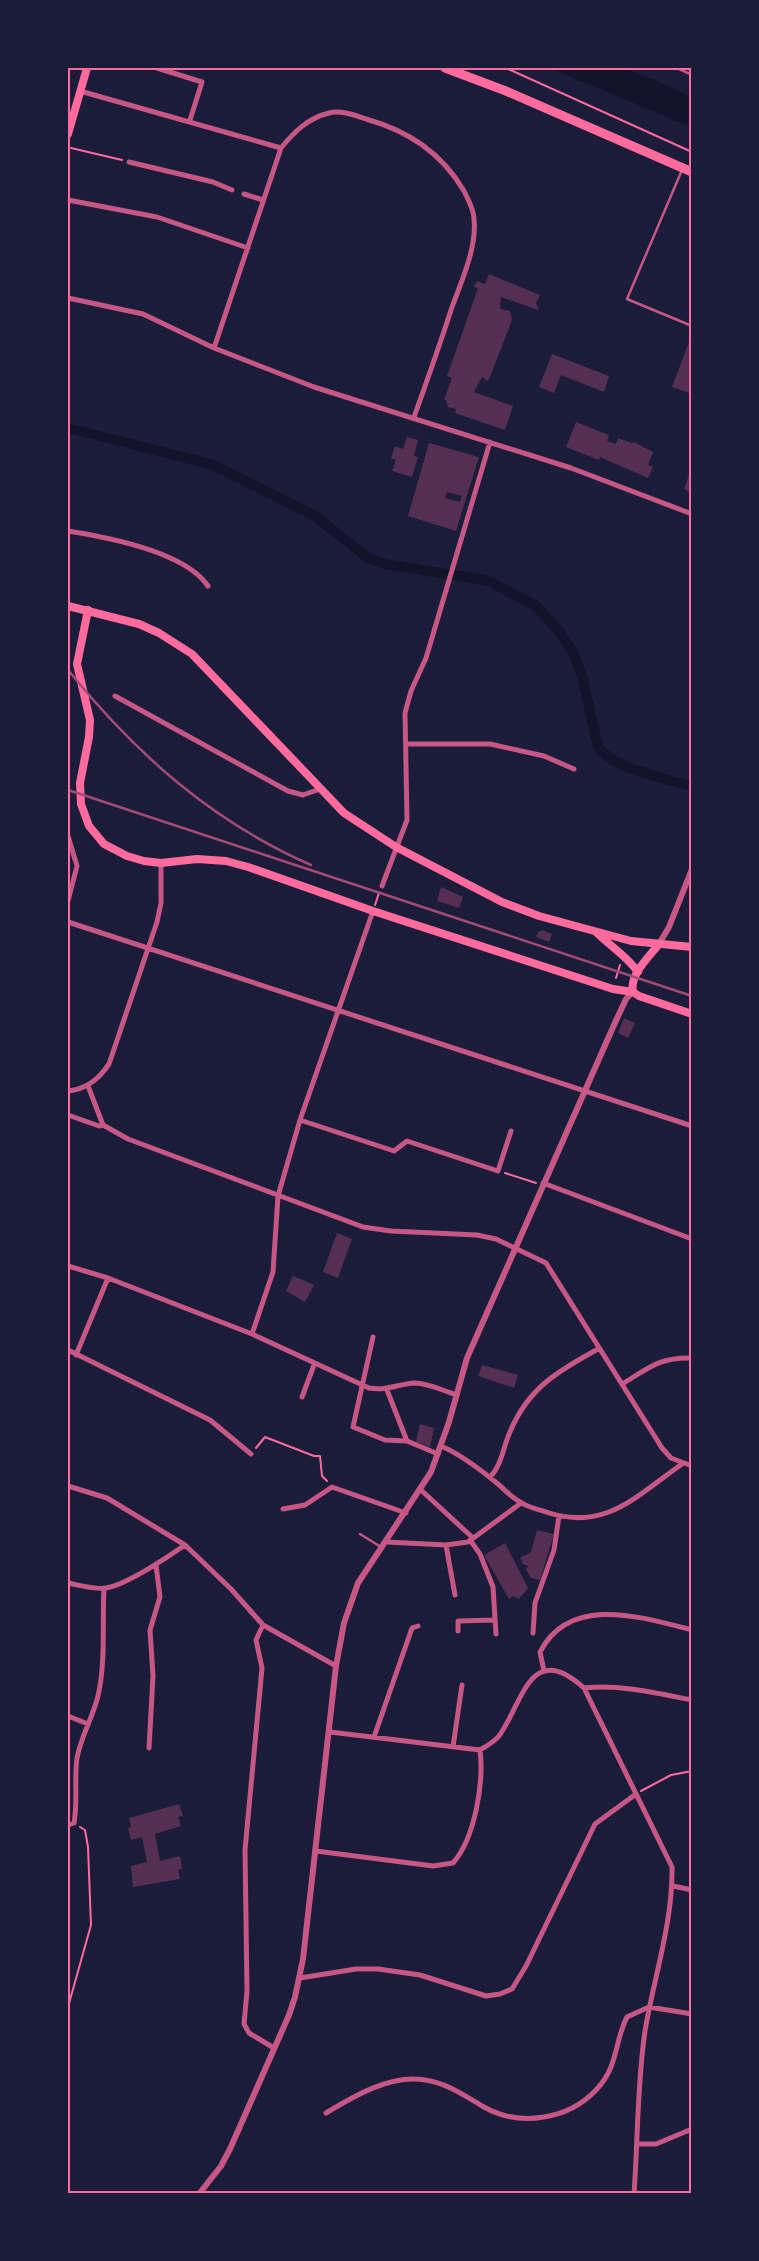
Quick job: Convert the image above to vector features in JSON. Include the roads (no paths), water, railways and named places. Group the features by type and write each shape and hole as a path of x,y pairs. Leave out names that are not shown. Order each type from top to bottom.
{"main road":[{"path":"68,134 87,68"},
{"path":"445,68 506,91 692,172"},
{"path":"68,606 139,624 160,633 192,654 237,699 320,789 360,825 396,847 502,902 547,919 596,932 659,944 692,947"},
{"path":"88,610 77,664 90,720 89,737 80,773 82,804 89,826 104,844 127,856 161,864 198,859 226,861 613,989 633,992 638,996 692,1014"},
{"path":"596,932 611,948 631,961 638,972"},
{"path":"633,992 632,986 638,972 659,944"}],"street":[{"path":"157,68 202,82 190,120"},
{"path":"80,91 190,120 281,148"},
{"path":"214,348 281,148 296,130 315,118 330,113 348,114 378,122 422,144 452,170 468,198 474,218 473,238 462,280 414,418"},
{"path":"129,162 213,182 232,190"},
{"path":"244,194 263,200"},
{"path":"68,200 157,217 248,248"},
{"path":"68,298 143,314 214,348 314,387 598,478 692,514"},
{"path":"382,886 407,820 405,713 411,691 426,658 451,579 490,442"},
{"path":"68,531 104,536 136,545 194,570 208,586"},
{"path":"115,696 288,791 303,794 320,789"},
{"path":"406,744 490,744 544,756 574,769"},
{"path":"68,836 78,866 68,901"},
{"path":"68,1091 88,1086 102,1074 109,1064 149,947 161,903 161,864"},
{"path":"659,944 669,927 692,869"},
{"path":"252,1334 273,1272 278,1196 300,1120 373,911"},
{"path":"68,922 692,1126"},
{"path":"199,2194 221,2166 289,2015 300,1978 330,1732 336,1666 351,1601 358,1583 421,1490 438,1454 467,1358 626,999 633,992"},
{"path":"88,1086 103,1125"},
{"path":"68,1114 99,1126 103,1125 128,1140 363,1227 391,1231 477,1235 496,1239 546,1264 662,1448 671,1458 682,1464 692,1466"},
{"path":"300,1120 394,1151 407,1141 498,1171 512,1131"},
{"path":"543,1184 692,1239"},
{"path":"68,1266 108,1278 252,1334 362,1385 387,1390 403,1384 418,1383 457,1395"},
{"path":"76,1355 108,1278"},
{"path":"373,1337 353,1428 385,1440 407,1441 438,1454"},
{"path":"490,1477 497,1470 509,1434 528,1399 542,1383 598,1349"},
{"path":"68,1350 210,1420 251,1454"},
{"path":"622,1384 658,1361 672,1357 692,1358"},
{"path":"302,1397 314,1364"},
{"path":"387,1390 402,1434 407,1441"},
{"path":"441,1446 490,1477 521,1503 559,1516 588,1519 607,1514 625,1505 682,1464"},
{"path":"68,1486 107,1498 185,1545 231,1589 263,1625 336,1666"},
{"path":"283,1510 305,1505 332,1487 406,1513"},
{"path":"421,1490 472,1539 480,1554 494,1587 496,1634"},
{"path":"387,1542 446,1545 472,1539 521,1503"},
{"path":"533,1633 535,1602 554,1550 559,1516"},
{"path":"68,1583 104,1588 113,1586 156,1565 185,1545"},
{"path":"446,1545 455,1595"},
{"path":"149,1748 153,1676 150,1630 160,1597 156,1565"},
{"path":"68,1825 74,1823 77,1758 98,1697 101,1681 104,1588"},
{"path":"544,1671 540,1652 545,1642 561,1628 581,1617 594,1614 609,1614 692,1630"},
{"path":"458,1632 458,1621 494,1620"},
{"path":"263,1625 256,1640 262,1668 245,1850 247,1991 244,2024 249,2033 274,2048"},
{"path":"374,1737 412,1628 418,1626"},
{"path":"330,1732 480,1750 499,1736 529,1681 544,1671 572,1677 584,1688 672,1867 673,1886 649,2008 638,2090 634,2194"},
{"path":"453,1747 462,1685"},
{"path":"584,1688 601,1686 645,1691 692,1700"},
{"path":"68,1716 88,1724"},
{"path":"316,1851 433,1866 453,1863 460,1856 470,1833 479,1789 482,1764 480,1750"},
{"path":"300,1978 356,1969 378,1969 420,1975 486,1996 500,1994 512,1989 526,1966 594,1824 636,1794"},
{"path":"673,1886 692,1890"},
{"path":"326,2112 376,2088 407,2080 424,2079 441,2083 485,2107 504,2114 534,2118 562,2112 596,2090 617,2055 627,2017 649,2008 692,2014"},
{"path":"636,2144 656,2144 692,2130"}],"lane":[{"path":"677,68 692,75"},
{"path":"682,168 627,299 692,326"},
{"path":"360,1534 382,1548"}],"waterway":[{"path":"68,428 213,465 315,516 368,558 385,564 489,581 536,606 559,631 573,652 582,676 598,747 616,762 628,767 692,786"}],"railway":[{"path":"68,670 121,730 148,757 178,782 240,828 311,865"},
{"path":"68,790 692,996"}]}
